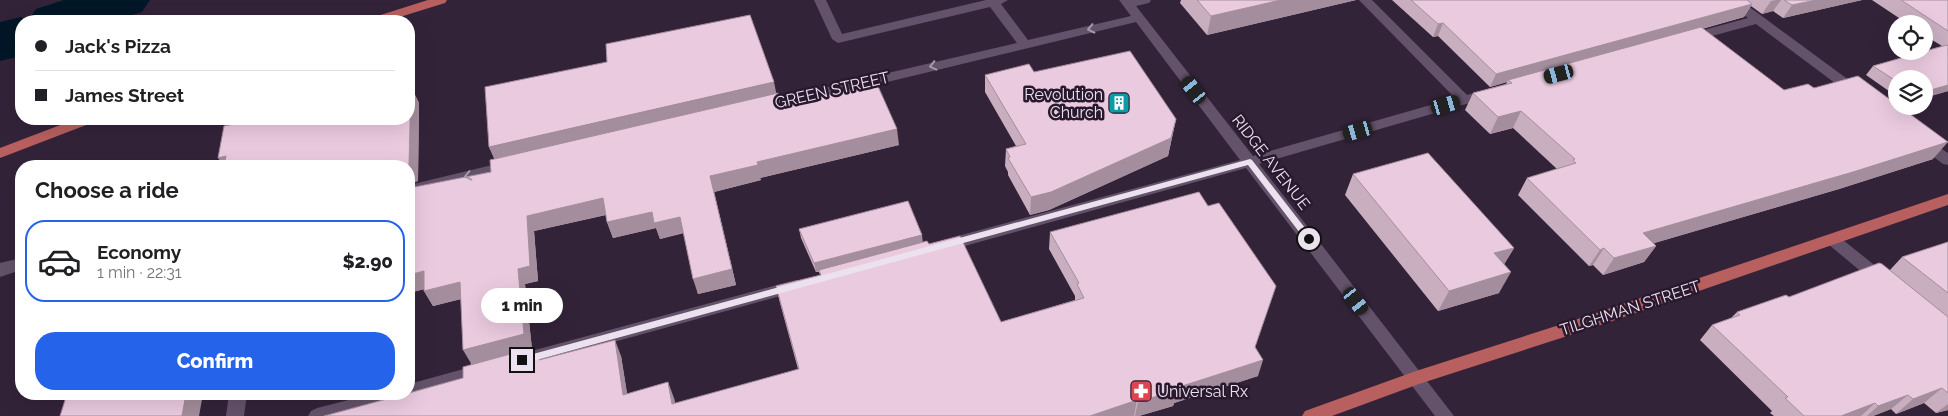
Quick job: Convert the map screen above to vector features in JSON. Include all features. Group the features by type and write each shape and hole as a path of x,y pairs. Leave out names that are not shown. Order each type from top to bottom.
{"main road":[{"path":"394,15 441,0"},
{"path":"0,153 73,125"},
{"name":"TILGHMAN STREET","path":"1311,416 1416,378 1833,240 1948,199"}],"street":[{"path":"820,0 838,39 998,1 1025,45"},
{"path":"1126,2 1145,0"},
{"path":"1366,0 1464,100"},
{"path":"1732,0 1870,102"},
{"name":"RIDGE AVENUE","path":"1126,2 1445,416"},
{"name":"GREEN STREET","path":"746,110 1138,18"},
{"path":"1674,42 1758,20"},
{"path":"924,251 1250,162 1502,89"},
{"path":"1909,132 1948,160"},
{"path":"415,189 524,163"},
{"path":"1833,240 1894,290"},
{"path":"2,269 15,266"},
{"path":"415,389 810,282"},
{"path":"235,416 237,400"},
{"path":"317,416 377,400"}],"building":[{"path":"1197,0 1281,0 1211,16"},
{"path":"1411,0 1747,0 1752,4 1496,74 1443,23 1438,24"},
{"path":"1784,0 1816,0 1792,5"},
{"path":"1901,0 1948,0 1948,31 1933,21 1933,15 1924,15"},
{"path":"750,15 774,82 489,147 485,87 607,62 606,44"},
{"path":"1701,27 1784,90 1808,84 1814,88 1858,76 1888,98 1888,115 1911,115 1948,142 1853,172 1643,233 1656,246 1614,258 1604,248 1600,250 1527,178 1576,163 1573,160 1575,159 1521,111 1498,117 1473,93 1512,83 1508,80"},
{"path":"1948,46 1948,85 1933,89 1933,70 1888,70 1888,76 1873,66 1894,60 1933,60 1933,49"},
{"path":"1130,51 1176,119 1171,138 1051,192 1031,197 1008,158 1010,157 1006,149 1026,144 985,75 1029,64 1034,72"},
{"path":"877,84 897,129 757,162 758,165 710,176 732,269 693,279 680,217 654,223 652,212 607,222 603,198 527,216 530,266 518,269 524,334 463,350 460,282 424,291 424,271 415,273 415,187 491,172 490,160 778,93 782,104"},
{"path":"410,125 409,160 225,160 226,156 218,158 224,126"},
{"path":"1428,153 1514,248 1494,253 1511,272 1449,291 1353,174"},
{"path":"1199,192 1208,206 1219,203 1276,286 1255,347 1263,360 1176,388 1177,390 1138,402 1137,400 1090,416 324,416 383,400 415,400 415,391 463,378 463,367 525,350 526,361 539,357 539,360 615,340 623,395 668,382 672,404 799,369 776,286 821,275 819,270 927,241 929,244 960,236 1001,322 1084,298 1077,284 1079,283 1050,232"},
{"path":"908,201 922,235 814,263 799,229"},
{"path":"1948,242 1948,293 1902,257"},
{"path":"1879,263 1948,317 1948,393 1942,388 1913,399 1908,395 1878,406 1875,403 1841,416 1804,416 1785,398 1788,397 1712,325 1740,315 1737,312 1786,295 1789,297"},
{"path":"65,400 185,400 182,416 60,416"}],"waterway":[{"path":"75,15 122,0"},
{"path":"0,43 15,37"}],"place":[{"name":"Revolution Church","path":"1119,103"},
{"name":"Universal Rx","path":"1141,391"}],"route":[{"path":"522,360 1250,162 1309,239"}]}
